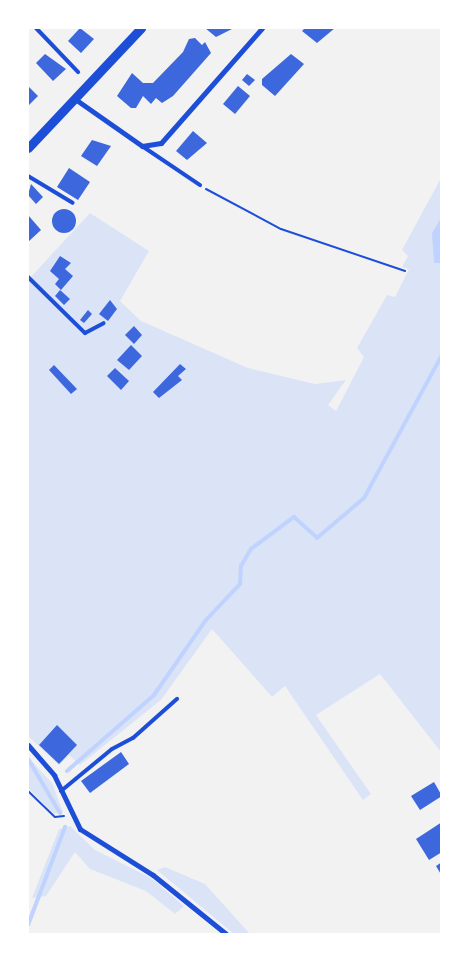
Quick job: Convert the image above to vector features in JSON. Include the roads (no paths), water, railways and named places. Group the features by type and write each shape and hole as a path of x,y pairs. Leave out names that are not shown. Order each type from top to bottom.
{"street":[{"path":"28,148 140,28"},
{"path":"75,99 142,146 161,143 262,28"},
{"path":"28,745 54,775 70,814 94,840 153,875 226,934"}],"lane":[{"path":"36,28 78,72"},
{"path":"142,146 200,185"},
{"path":"28,176 73,203"},
{"path":"28,277 85,332 104,323"},
{"path":"61,791 112,748 134,738 177,698"}],"water":[{"path":"441,218 441,263 434,263 432,233"}],"waterway":[{"path":"67,771 154,695 206,620 240,584 241,566 251,549 294,517 317,538 364,498 442,355"},
{"path":"28,759 60,813"},
{"path":"28,925 65,827"}]}
